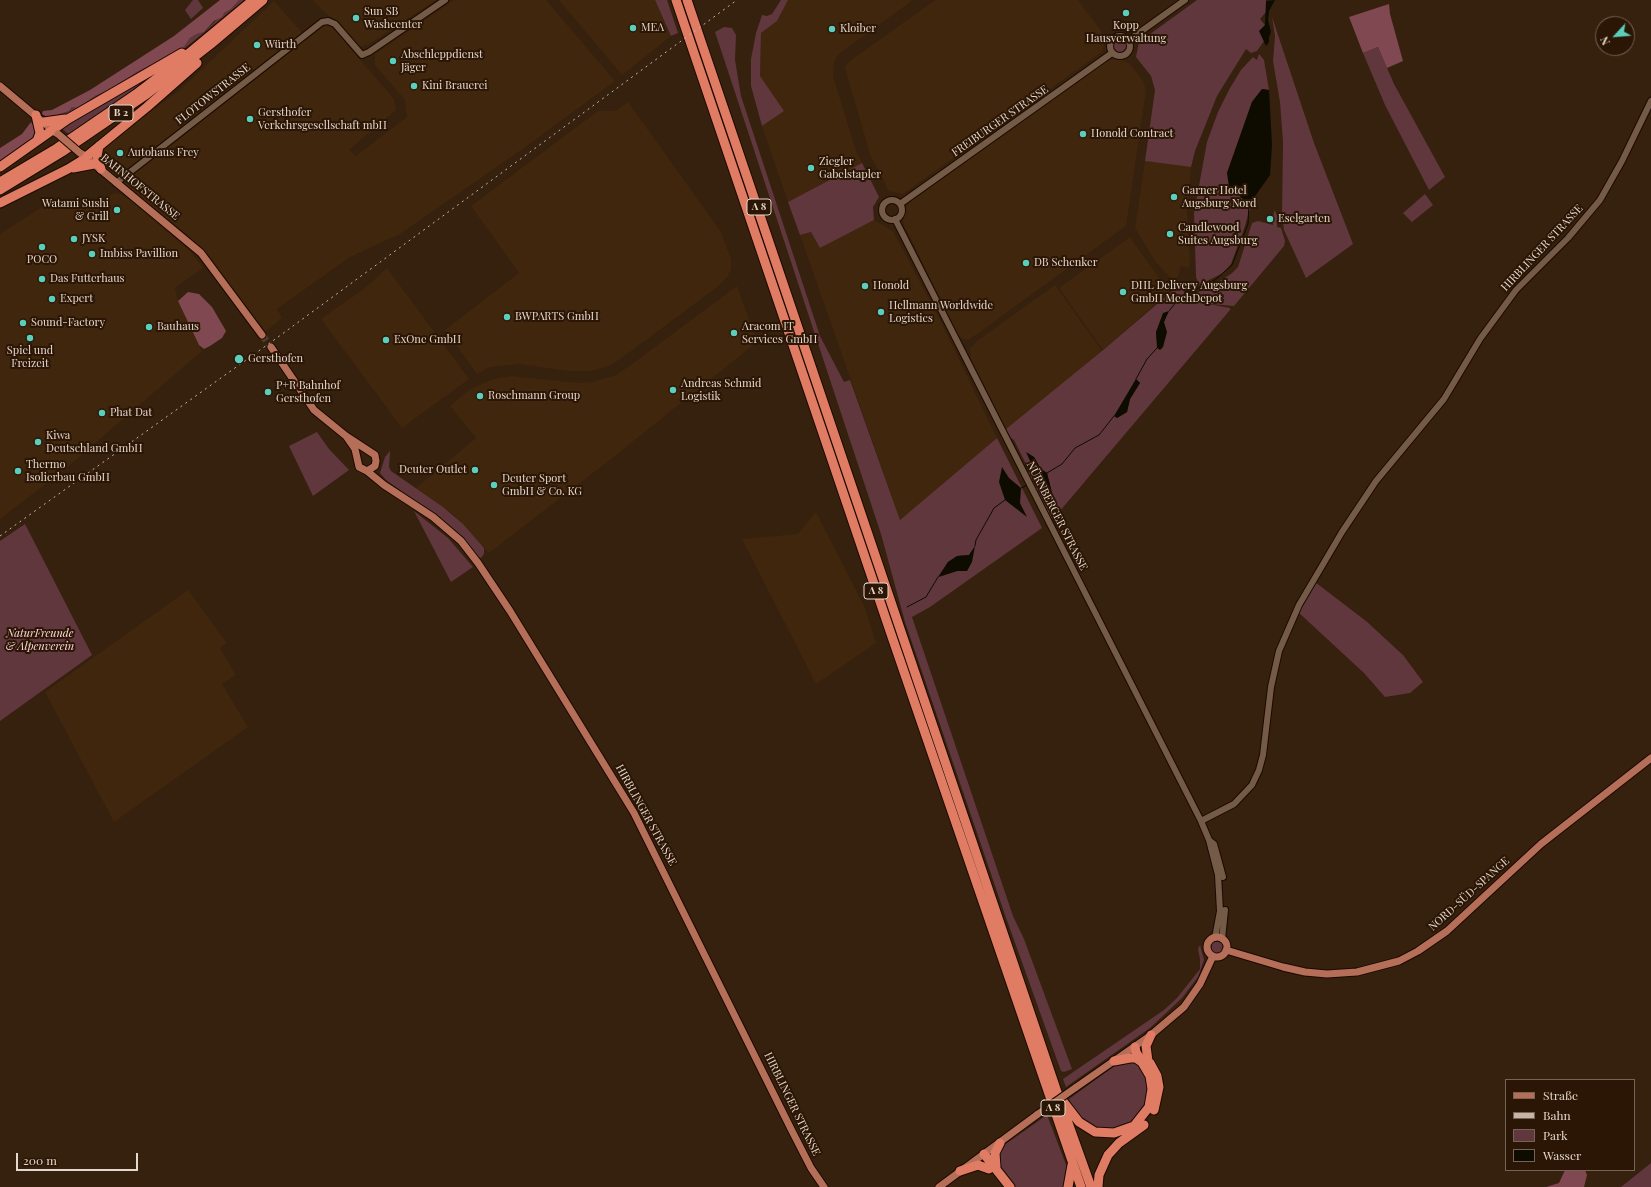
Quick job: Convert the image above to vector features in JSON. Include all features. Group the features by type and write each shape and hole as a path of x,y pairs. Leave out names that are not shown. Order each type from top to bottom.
{"highway":[{"name":"B 2","path":"0,182 49,153 110,112 206,40 253,0"},
{"name":"B 2","path":"0,190 62,152 121,113 177,72 263,0"},
{"path":"672,0 682,18"},
{"name":"A 8","path":"676,0 1081,1187"},
{"name":"A 8","path":"687,0 1057,1092 1091,1187"},
{"path":"0,203 68,170 83,155 99,146 190,69 234,25"},
{"path":"0,167 37,141 55,132 68,119 206,40"},
{"path":"36,116 40,133 37,141"},
{"path":"44,122 68,119"},
{"path":"68,170 98,167 97,156 99,146"},
{"path":"1057,1092 1076,1119 1088,1129 1107,1134 1122,1132 1132,1128 1141,1120 1150,1103 1151,1081 1146,1062 1146,1046 1151,1035"},
{"path":"1098,1187 1099,1175 1108,1155 1119,1144 1142,1127 1154,1110 1159,1087 1157,1076 1134,1046"},
{"path":"1114,1061 1136,1058 1146,1062"},
{"path":"993,1168 995,1153 1000,1143"},
{"path":"984,1154 1003,1187"},
{"path":"1068,1187 1072,1164"},
{"path":"960,1171 978,1165 993,1168 1010,1187"}],"main road":[{"name":"BAHNHOFSTRASSE","path":"0,86 201,253 262,335"},
{"name":"HIRBLINGER STRASSE","path":"271,346 311,406 346,436 366,451 375,455 375,466 380,477 394,492"},
{"name":"HIRBLINGER STRASSE","path":"346,436 355,449 358,466 367,470 394,492 442,524 470,552 510,611 588,736 641,826 791,1129 811,1168 824,1187"},
{"path":"357,457 360,453 366,451"},
{"path":"367,470 375,466"},
{"name":"NORD-SÜD-SPANGE","path":"1226,950 1283,967 1314,973 1347,973 1381,967 1407,957 1447,931 1541,844 1651,758"},
{"path":"1218,938 1226,944 1226,950 1221,956 1213,956 1208,952 1207,946 1210,940 1218,938"},
{"path":"939,1187 1038,1114 1151,1035 1184,1007 1200,984 1213,956"}],"street":[{"name":"FLOTOWSTRASSE","path":"116,182 322,22 328,20 335,24 362,55 369,52 445,0"},
{"path":"1129,40 1185,0"},
{"path":"1122,36 1129,40 1130,49 1127,54 1118,56 1112,53 1110,45 1114,38 1122,36"},
{"name":"FREIBURGER STRASSE","path":"900,204 1112,53"},
{"name":"HIRBLINGER STRASSE","path":"1201,821 1234,804 1252,785 1259,770 1263,755 1274,671 1286,632 1299,605 1357,508 1376,481 1444,399 1480,339 1516,290 1568,238 1600,200 1622,161 1651,101"},
{"path":"896,200 900,204 902,212 895,219 885,218 881,209 884,202 896,200"},
{"name":"NÜRNBERGER STRASSE","path":"895,219 1201,821 1209,840 1222,893 1218,938"}],"shaded area":[{"path":"220,0 239,0 231,9 224,13 222,17 214,21 204,32 190,38 183,48 178,49 167,57 137,72 111,89 95,96 79,108 72,107 69,111 49,118 42,114 43,111 52,110 90,90 174,36"},
{"path":"313,0 436,0 369,44 360,47 336,20 325,13"},
{"path":"454,0 546,0 615,81 524,148 400,234 350,257 277,309 282,318 265,332 202,249 190,237 102,165 101,148 180,90 274,1 307,38 325,25 332,27 394,99 396,110 349,150 356,156 407,117 405,100 375,65 375,54"},
{"path":"559,0 655,0 671,36 622,75"},
{"path":"788,0 913,0 843,51 838,55 834,62 833,76 856,151 862,163 788,202 762,126 784,111 760,76 761,33 777,21"},
{"path":"935,0 1078,0 1105,36 1103,51 903,194 889,191 870,154 845,68 847,63"},
{"path":"1389,4 1390,14 1403,61 1387,68 1378,47 1363,53 1349,17"},
{"path":"1114,59 1122,60 1130,64 1143,81 1146,90 1126,226 970,339 964,339 958,335 904,225 903,220 905,208 910,202 1105,62"},
{"path":"628,102 721,232 731,259 731,269 727,277 720,285 619,360 608,366 591,371 568,371 520,364 490,367 477,374 445,330 519,273 471,206 598,111 616,111"},
{"path":"31,122 37,131 35,139 0,164 0,148 22,134"},
{"path":"1145,161 1191,167 1187,211 1190,256 1189,268 1181,266 1178,276 1174,282 1155,261 1135,228"},
{"path":"115,193 121,194 133,202 190,251 203,268 175,288 178,301 202,351 64,470 0,519 0,234 42,207 61,202 99,201"},
{"path":"874,220 893,231 939,318 997,438 900,520 800,235 811,232 820,248"},
{"path":"1130,237 1169,292 1103,350 1059,288"},
{"path":"387,268 469,379 402,428 321,319 365,288"},
{"path":"1055,285 1102,351 1006,429 971,360 970,349 977,341"},
{"path":"737,286 757,342 611,459 489,553 454,515 416,488 476,438 450,406 470,389 494,379 511,376 577,383 592,382 616,375"},
{"path":"188,292 199,294 212,307 226,331 222,338 204,349 199,345 178,301"},
{"path":"816,512 865,608 876,643 816,684 742,539 798,534"},
{"path":"188,590 227,643 220,648 236,675 222,684 248,727 114,822 45,692"},
{"path":"1565,1171 1585,1171 1587,1175 1584,1187 1546,1187 1559,1183"}],"green space":[{"path":"193,0 198,0 203,8 191,19 185,10"},
{"path":"239,0 244,0 185,48 65,116 57,116 69,111 72,107 85,104 95,96 111,89 137,72 181,49 190,38 204,32 224,13 231,9"},
{"path":"655,0 667,0 678,33 671,36"},
{"path":"781,0 788,0 777,21 761,33 760,76 784,111 762,126 751,86 751,59 756,33 762,15 767,16 772,14"},
{"path":"1197,0 1266,0 1266,12 1260,19 1265,25 1260,31 1264,41 1257,51 1251,53 1246,49 1217,96 1195,151 1191,167 1145,161 1155,90 1151,76 1136,57 1139,42"},
{"path":"1272,17 1314,143 1353,244 1306,278 1284,230 1282,215 1283,142 1280,102 1273,61 1275,36"},
{"path":"724,27 732,28 736,35 735,60 741,96 820,336 844,382 850,380 900,520 997,438 1042,528 930,607 912,617 1013,916 1024,939 1072,1069 1064,1072 1061,1071 1004,912 905,622 881,534 715,32","holes":["974,548 967,571 957,571 939,577 948,562 957,556 969,555"]},
{"path":"1117,40 1123,40 1127,44 1127,50 1123,54 1117,54 1113,50 1113,44"},
{"path":"1378,47 1394,84 1445,177 1429,190 1385,105 1363,53"},
{"path":"1259,54 1264,60 1269,90 1262,89 1252,102 1227,173 1249,200 1253,199 1231,264 1223,273 1199,285 1196,277 1194,213 1207,142 1218,112 1230,88 1241,70 1253,57 1257,60"},
{"path":"177,58 152,78 70,135 61,128"},
{"path":"862,163 879,197 873,207 874,220 820,248 811,232 800,235 788,202"},
{"path":"1425,194 1433,205 1412,222 1403,213"},
{"path":"1274,210 1277,214 1277,227 1281,228 1285,241 1284,246 1234,306 1211,304 1191,295 1208,288 1231,274 1238,267 1252,223 1258,221 1273,225"},
{"path":"1177,287 1203,303 1230,308 1230,310 1054,518 1051,518 1028,474 1029,470 1014,440 1011,438 1006,429 1102,351","holes":["1168,311 1164,322 1163,347 1157,342 1156,332","1136,379 1140,383 1130,399 1127,412 1117,418 1115,416","1027,453 1034,457 1041,469 1047,473 1052,493 1049,499 1033,481 1032,465"]},
{"path":"317,432 329,449 349,470 313,496 289,446"},
{"path":"390,451 389,467 391,471 443,507 463,524 484,548 484,554 481,558 478,557 439,518 386,480 380,473 385,457"},
{"path":"414,511 448,538 473,567 451,582"},
{"name":"NaturFreunde & Alpenverein","path":"25,524 92,655 0,721 0,541"},
{"path":"1315,582 1366,621 1403,655 1423,682 1410,693 1385,697 1364,673 1298,612"},
{"path":"1217,939 1224,944 1225,947 1220,954 1217,955 1210,950 1209,947 1214,940"},
{"path":"1200,945 1204,960 1198,977 1182,998 1150,1028 1066,1087 1063,1079 1164,1010 1177,998 1200,969 1198,949"},
{"path":"1136,1060 1151,1087 1143,1114 1121,1130 1100,1129 1089,1126 1076,1113 1069,1099 1116,1065"},
{"path":"1047,1115 1068,1170 1064,1187 1014,1187 999,1164 1000,1148"},
{"path":"1651,1163 1651,1187 1621,1187"}],"water":[{"path":"1275,0 1269,11 1268,20 1271,32 1269,42 1266,46 1259,31 1265,25 1266,1"},
{"path":"1262,89 1269,90 1272,145 1270,175 1253,199 1244,200 1229,187 1227,173 1252,102"},
{"path":"1169,311 1164,322 1167,332 1163,347 1160,350 1157,348 1156,332 1163,313"},
{"path":"1136,379 1140,383 1130,399 1127,412 1117,418 1114,416"},
{"path":"1026,452 1034,457 1041,469 1047,473 1052,493 1050,500 1033,481 1032,465"},
{"path":"1002,467 1009,478 1021,488 1020,503 1027,517 1005,500 999,482"},
{"path":"975,546 972,562 967,571 957,571 938,577 948,562 957,556 969,555"}],"waterway":[{"path":"1169,311 1180,297 1215,280 1232,265 1248,224 1249,200"},
{"path":"1136,379 1147,359 1157,348"},
{"path":"1047,473 1062,464 1075,448 1099,435 1114,416"},
{"path":"1021,488 1028,485"},
{"path":"975,546 976,540 994,508 1005,500"},
{"path":"907,607 926,597 938,577"}],"tunnel":[{"path":"262,335 271,347"}],"railway":[{"path":"0,536 274,340 737,0"}],"place":[{"name":"Kopp Hausverwaltung","path":"1126,13"},
{"name":"Sun SB Washcenter","path":"356,18"},
{"name":"MEA","path":"633,28"},
{"name":"Kloiber","path":"832,29"},
{"name":"Würth","path":"257,45"},
{"name":"Abschleppdienst Jäger","path":"393,61"},
{"name":"Kini Brauerei","path":"414,86"},
{"name":"Gersthofer Verkehrsgesellschaft mbH","path":"250,119"},
{"name":"Honold Contract","path":"1083,134"},
{"name":"Autohaus Frey","path":"120,153"},
{"name":"Ziegler Gabelstapler","path":"811,168"},
{"name":"Garner Hotel Augsburg Nord","path":"1174,197"},
{"name":"Watami Sushi & Grill","path":"117,210"},
{"name":"Eselgarten","path":"1270,219"},
{"name":"Candlewood Suites Augsburg","path":"1170,234"},
{"name":"JYSK","path":"74,239"},
{"name":"POCO","path":"42,247"},
{"name":"Imbiss Pavillion","path":"92,254"},
{"name":"DB Schenker","path":"1026,263"},
{"name":"Das Futterhaus","path":"42,279"},
{"name":"Honold","path":"865,286"},
{"name":"DHL Delivery Augsburg GmbH MechDepot","path":"1123,292"},
{"name":"Expert","path":"52,299"},
{"name":"Hellmann Worldwide Logistics","path":"881,312"},
{"name":"BWPARTS GmbH","path":"507,317"},
{"name":"Sound-Factory","path":"23,323"},
{"name":"Bauhaus","path":"149,327"},
{"name":"Aracom IT Services GmbH","path":"734,333"},
{"name":"Spiel und Freizeit","path":"30,338"},
{"name":"ExOne GmbH","path":"386,340"},
{"name":"Gersthofen","path":"239,359"},
{"name":"Andreas Schmid Logistik","path":"673,390"},
{"name":"P+R Bahnhof Gersthofen","path":"268,392"},
{"name":"Roschmann Group","path":"480,396"},
{"name":"Phat Dat","path":"102,413"},
{"name":"Kiwa Deutschland GmbH","path":"38,442"},
{"name":"Deuter Outlet","path":"475,470"},
{"name":"Thermo Isolierbau GmbH","path":"18,471"},
{"name":"Deuter Sport GmbH & Co. KG","path":"494,485"}]}
